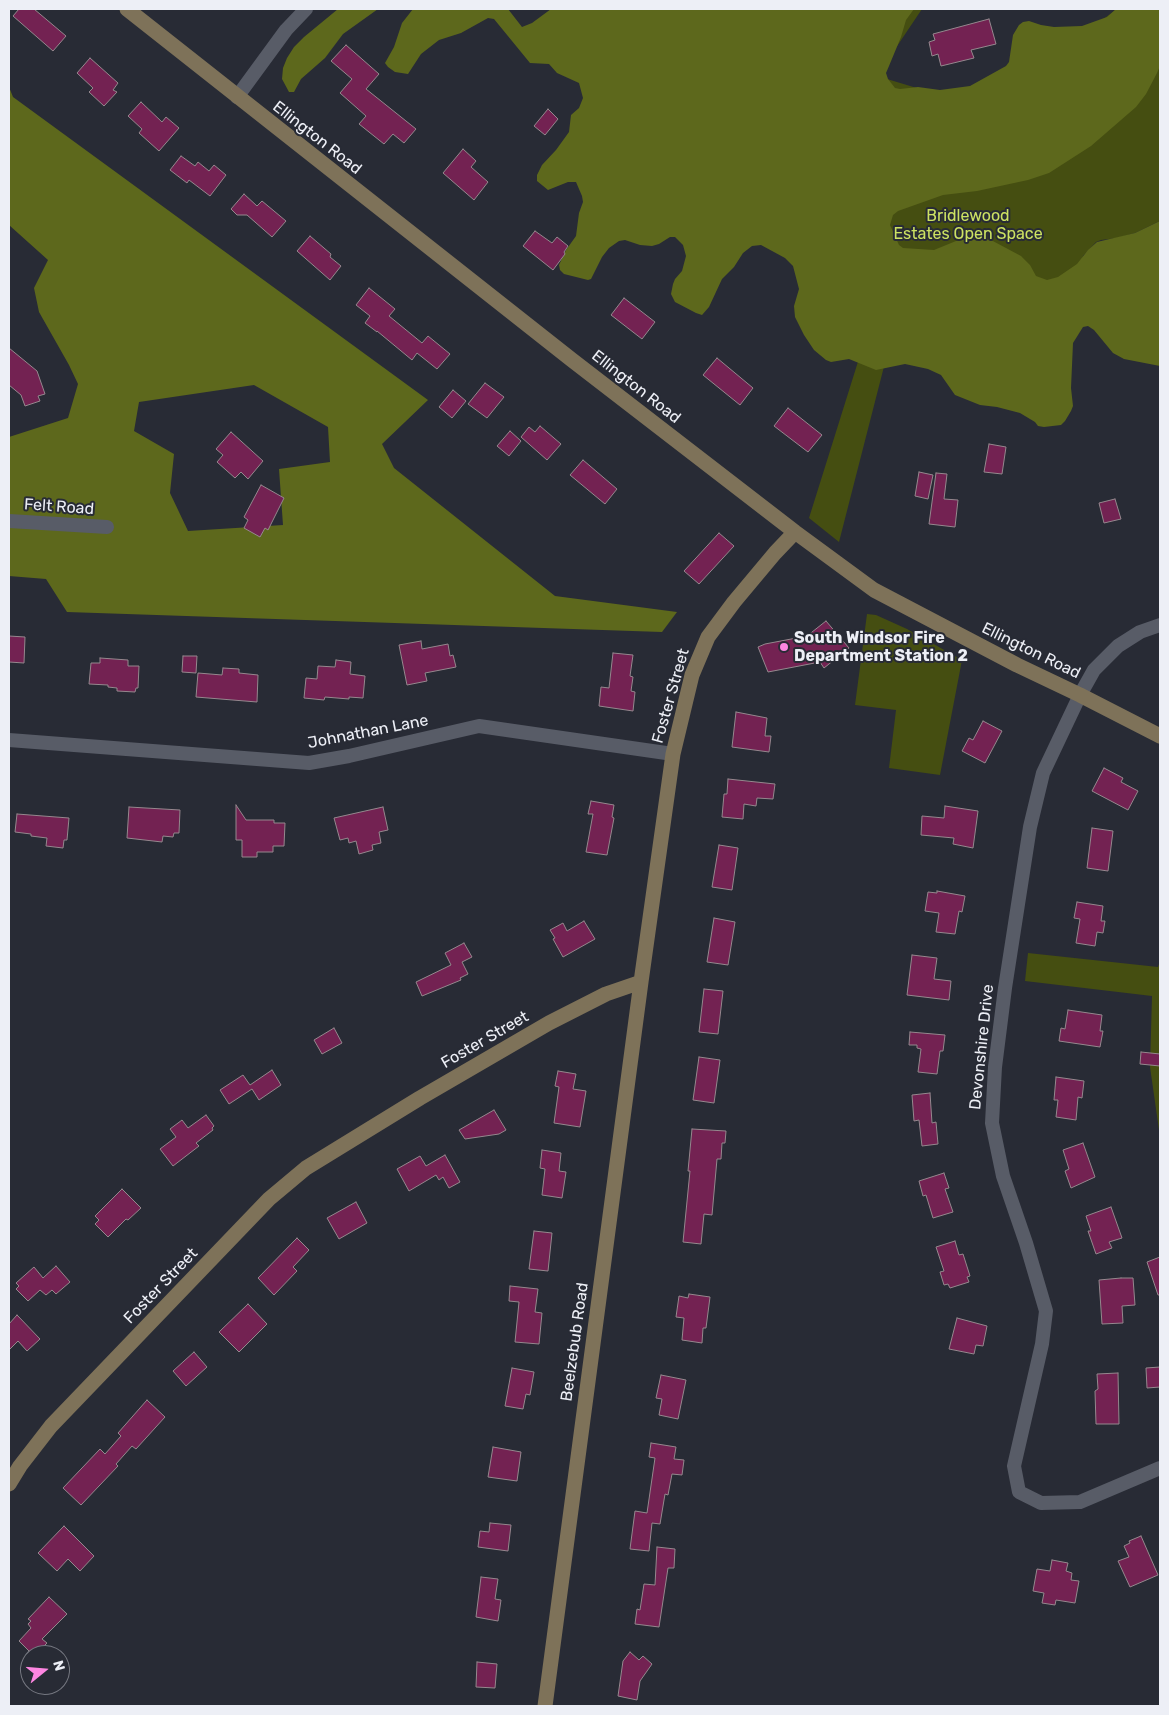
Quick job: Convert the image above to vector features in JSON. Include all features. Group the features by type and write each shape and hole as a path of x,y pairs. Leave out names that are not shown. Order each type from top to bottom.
{"street":[{"name":"Ellington Road","path":"127,9 572,360 795,532 874,590 1017,665 1160,736"},
{"path":"237,97 286,30 306,9"},
{"name":"Felt Road","path":"9,521 107,528"},
{"name":"Foster Street","path":"9,1484 56,1420 269,1199 306,1168 420,1098 549,1023 606,994 640,982 672,754 692,675 708,637 734,602 795,532"},
{"name":"Devonshire Drive","path":"1160,625 1140,632 1118,646 1094,670 1043,773 1030,827 1005,988 992,1123 1003,1176 1026,1243 1046,1311 1042,1344 1014,1466 1019,1492 1041,1503 1080,1502 1160,1468"},
{"name":"Johnathan Lane","path":"9,740 309,763 349,756 478,726 672,754"},
{"name":"Beelzebub Road","path":"545,1706 640,982"}],"green space":[{"path":"338,9 378,9 343,34 325,58 301,79 294,92 289,92 282,79 283,68 287,58 304,37"},
{"name":"Bridlewood Estates Open Space","path":"413,9 508,9 522,27 532,23 551,9 914,9 906,20 886,73 895,88 918,87 940,90 970,86 1006,66 1009,62 1013,35 1023,22 1029,21 1054,27 1082,26 1107,17 1116,9 1160,9 1160,66 1157,73 1146,94 1136,107 1091,146 1049,173 1028,180 977,191 943,195 898,211 893,215 890,225 899,245 903,248 934,250 956,241 978,237 991,240 1021,256 1030,265 1036,276 1047,280 1058,277 1077,264 1097,242 1135,233 1160,221 1160,366 1124,359 1113,353 1094,330 1088,326 1083,327 1073,343 1071,388 1073,406 1061,425 1044,427 1038,426 1020,413 980,405 955,395 941,375 928,369 905,364 876,370 849,359 831,362 826,360 814,350 795,317 794,306 799,289 793,266 785,258 761,245 752,246 743,253 734,267 722,279 709,307 702,315 675,302 671,294 673,284 682,271 686,256 683,245 675,237 670,237 652,246 640,245 625,240 619,241 609,248 602,257 591,279 588,280 564,274 560,270 559,265 566,250 576,236 579,213 583,202 582,196 576,182 568,182 548,190 537,181 537,175 542,165 569,132 571,115 579,108 583,98 579,83 557,73 549,64 530,63 494,19 488,18 461,33 439,40 421,54 408,74 395,72 385,63 394,47 402,23"},
{"name":"Bridlewood Estates Open Space","path":"581,9 922,9 877,76 983,108 1117,9 1160,9 1160,221 1135,233 1096,242 1083,256 1059,373 889,347 839,542 809,518 877,301"},
{"path":"9,87 13,97 428,400 382,444 394,468 555,596 677,612 662,632 67,612 46,579 9,576 9,437 68,418 78,384 39,312 34,288 48,260 9,225","holes":["254,385 328,427 330,462 279,469 283,525 188,531 170,493 174,454 134,431 139,402"]},
{"path":"867,614 876,615 907,629 962,660 940,775 889,768 896,710 855,705"},
{"path":"1028,953 1158,967 1160,961 1160,1137 1150,1067 1152,996 1025,981"}],"building":[{"path":"19,9 34,9 66,36 53,51 13,16"},
{"path":"989,19 996,44 971,50 974,58 941,66 938,54 932,56 929,42 935,40 933,34"},
{"path":"346,45 379,74 366,89 416,129 404,143 393,134 384,144 359,124 366,116 340,93 352,79 331,61"},
{"path":"90,58 118,83 113,90 117,92 104,106 89,92 93,88 77,73"},
{"path":"141,102 162,122 166,117 179,128 159,151 139,133 142,129 128,116"},
{"path":"548,109 558,119 545,135 534,126"},
{"path":"463,149 476,161 471,167 488,182 474,200 443,173"},
{"path":"181,156 195,166 198,162 209,171 214,165 226,175 210,196 189,180 187,183 170,170"},
{"path":"244,194 257,206 262,201 286,221 272,237 247,215 237,215 231,209"},
{"path":"535,231 552,243 557,237 568,246 564,252 565,254 553,270 523,246"},
{"path":"310,236 331,254 330,257 341,266 330,280 297,251"},
{"path":"369,288 395,309 389,316 422,343 428,336 450,354 437,369 417,353 412,360 365,323 370,316 356,305"},
{"path":"624,298 655,322 642,339 611,315"},
{"path":"9,348 37,371 45,394 38,396 40,401 25,406 21,395 9,385"},
{"path":"717,358 753,388 740,405 703,375"},
{"path":"485,383 504,397 487,418 468,404"},
{"path":"453,390 466,401 452,418 439,407"},
{"path":"788,408 822,435 808,452 774,426"},
{"path":"540,426 561,444 547,460 521,437 529,427 535,432"},
{"path":"510,431 521,441 509,456 497,446"},
{"path":"231,432 263,461 248,479 241,472 235,478 217,462 223,455 216,449"},
{"path":"989,444 1006,447 1002,474 984,472"},
{"path":"583,460 617,489 605,504 570,475"},
{"path":"919,472 933,475 928,499 915,496"},
{"path":"936,473 947,474 944,499 958,500 955,527 929,524"},
{"path":"261,485 284,498 268,530 265,528 260,537 244,528 248,520 244,517"},
{"path":"1115,499 1121,519 1104,523 1099,503"},
{"path":"719,533 734,546 699,584 684,571"},
{"name":"South Windsor Fire Department Station 2","path":"826,621 849,648 824,668 820,662 768,672 758,647 807,636"},
{"path":"9,636 25,637 24,663 9,662"},
{"path":"421,641 422,649 448,644 450,656 453,655 456,667 425,673 427,681 407,685 399,645"},
{"path":"613,653 633,655 630,676 633,677 631,691 635,692 633,711 599,706 601,687 609,688"},
{"path":"183,656 197,656 196,673 182,672"},
{"path":"100,658 128,660 128,666 139,666 138,688 136,688 135,692 117,691 117,688 108,687 108,685 89,684 91,663 100,663"},
{"path":"336,660 351,662 350,674 365,676 363,698 325,697 324,700 304,698 306,678 317,679 318,666 335,667"},
{"path":"223,668 239,669 239,673 258,675 257,702 196,697 198,673 222,675"},
{"path":"736,712 767,718 765,736 771,736 769,752 732,747"},
{"path":"983,721 1002,731 985,763 962,751 969,738 973,740"},
{"path":"1104,768 1123,778 1121,782 1138,791 1128,810 1092,791"},
{"path":"728,779 775,784 773,799 757,798 756,806 744,804 743,819 722,817 724,794 727,794"},
{"path":"591,801 614,805 612,817 614,818 607,855 586,852 593,814 588,814"},
{"path":"236,805 246,820 274,820 274,823 285,823 284,846 273,846 273,852 257,852 257,857 242,857 242,840 236,840"},
{"path":"945,806 978,811 973,848 953,844 954,838 921,835 922,816 944,818"},
{"path":"129,807 180,810 179,833 174,833 173,837 163,836 162,842 127,838"},
{"path":"383,807 388,830 379,832 381,843 372,845 373,850 359,854 356,841 349,843 348,838 340,840 334,818"},
{"path":"17,814 69,818 67,840 64,840 63,848 46,846 47,838 15,832"},
{"path":"1092,828 1113,831 1108,871 1087,868"},
{"path":"719,845 738,848 732,890 712,887"},
{"path":"937,891 965,896 962,912 959,911 955,934 936,932 939,913 925,911 928,892 937,893"},
{"path":"1077,902 1103,906 1101,921 1105,921 1103,933 1097,932 1095,946 1076,943 1080,919 1074,918"},
{"path":"714,918 735,922 728,965 707,962"},
{"path":"584,921 595,939 563,957 550,930 563,923 567,931"},
{"path":"464,943 472,957 462,962 468,974 460,978 461,980 422,996 416,982 451,965 445,953"},
{"path":"912,955 937,958 934,979 951,981 949,1000 907,995"},
{"path":"704,989 723,991 718,1034 699,1032"},
{"path":"1068,1010 1102,1015 1100,1031 1103,1031 1100,1047 1059,1041 1061,1028 1065,1029"},
{"path":"334,1028 342,1043 322,1054 314,1040"},
{"path":"910,1032 945,1035 943,1051 940,1051 937,1074 918,1072 921,1049 917,1048 917,1045 909,1045"},
{"path":"1141,1052 1160,1054 1160,1066 1140,1064"},
{"path":"699,1057 720,1060 714,1103 693,1100"},
{"path":"272,1070 281,1085 259,1100 252,1089 229,1104 220,1090 243,1075 250,1085"},
{"path":"558,1071 576,1074 573,1089 586,1091 580,1127 554,1123 559,1087 555,1086"},
{"path":"1056,1077 1084,1081 1082,1098 1078,1097 1076,1120 1056,1117 1058,1100 1054,1100"},
{"path":"930,1093 932,1123 936,1122 938,1144 922,1146 919,1120 914,1121 912,1095"},
{"path":"494,1110 506,1130 499,1134 465,1139 459,1130"},
{"path":"206,1115 214,1126 213,1130 196,1143 199,1146 173,1166 160,1149 176,1137 170,1129 182,1120 188,1128"},
{"path":"692,1129 726,1131 725,1143 722,1143 721,1159 717,1159 712,1215 704,1214 701,1244 683,1242"},
{"path":"1083,1143 1095,1177 1071,1188 1065,1171 1069,1169 1063,1150"},
{"path":"542,1150 561,1153 559,1171 566,1172 562,1198 542,1195 545,1169 540,1168"},
{"path":"445,1155 460,1182 449,1188 443,1177 439,1180 436,1175 409,1191 397,1169 420,1156 426,1166"},
{"path":"944,1173 949,1188 945,1189 953,1212 933,1218 926,1195 923,1196 919,1181"},
{"path":"122,1189 141,1208 128,1220 126,1219 108,1237 95,1224 99,1220 95,1216"},
{"path":"356,1202 367,1223 339,1239 327,1218"},
{"path":"1111,1207 1122,1238 1109,1242 1112,1248 1096,1254 1088,1231 1091,1231 1086,1216"},
{"path":"534,1231 552,1233 548,1271 529,1269"},
{"path":"297,1238 309,1250 293,1267 297,1271 274,1295 258,1278"},
{"path":"955,1241 959,1255 963,1254 970,1276 967,1277 969,1282 950,1288 948,1284 944,1285 940,1272 944,1271 936,1247"},
{"path":"1160,1257 1160,1295 1158,1295 1147,1262"},
{"path":"56,1266 70,1282 56,1294 52,1290 46,1295 40,1290 28,1301 16,1289 19,1286 16,1283 34,1267 43,1278"},
{"path":"1133,1278 1135,1305 1122,1306 1123,1323 1102,1324 1099,1280"},
{"path":"510,1286 538,1289 535,1312 542,1313 539,1344 515,1342 519,1302 509,1301"},
{"path":"689,1294 710,1297 706,1328 703,1328 702,1343 682,1340 684,1318 676,1317 679,1296 688,1298"},
{"path":"248,1304 267,1324 239,1352 219,1332"},
{"path":"17,1315 40,1339 27,1351 18,1341 9,1350 9,1324"},
{"path":"957,1318 987,1326 983,1346 976,1345 974,1354 949,1349"},
{"path":"194,1352 207,1367 186,1386 173,1371"},
{"path":"1160,1367 1160,1387 1147,1388 1146,1368"},
{"path":"512,1368 534,1372 530,1395 526,1394 523,1409 505,1406"},
{"path":"1118,1373 1119,1424 1096,1424 1095,1391 1098,1389 1097,1374"},
{"path":"661,1375 686,1380 678,1419 659,1415 662,1399 656,1398"},
{"path":"147,1400 165,1417 136,1449 132,1446 116,1464 118,1466 81,1505 63,1488 100,1449 105,1454 121,1436 118,1433"},
{"path":"651,1443 676,1447 674,1459 684,1460 682,1475 672,1474 668,1495 665,1494 660,1524 652,1523 649,1551 630,1549 635,1511 647,1513 655,1458 649,1457"},
{"path":"493,1447 521,1452 517,1481 488,1477"},
{"path":"490,1523 511,1525 508,1551 478,1547 480,1531 489,1532"},
{"path":"64,1526 94,1556 80,1571 68,1559 57,1571 38,1553"},
{"path":"1141,1536 1158,1575 1130,1587 1118,1561 1129,1557 1124,1546 1130,1543 1129,1541"},
{"path":"657,1547 675,1549 674,1568 668,1568 659,1627 635,1624 637,1609 640,1610 644,1584 655,1585"},
{"path":"1052,1560 1068,1563 1066,1571 1072,1573 1071,1580 1079,1581 1075,1603 1056,1600 1055,1605 1042,1603 1044,1593 1033,1591 1037,1569 1050,1571"},
{"path":"481,1577 498,1579 495,1599 501,1600 498,1621 476,1617"},
{"path":"49,1597 67,1614 42,1639 47,1643 45,1645 23,1645 19,1641 31,1628 28,1624 31,1621 28,1619"},
{"path":"630,1652 639,1660 643,1656 652,1664 640,1681 637,1700 618,1696 623,1661"},
{"path":"477,1662 497,1664 495,1688 476,1687"}],"place":[{"name":"South Windsor Fire Department Station 2","path":"784,647"}]}
